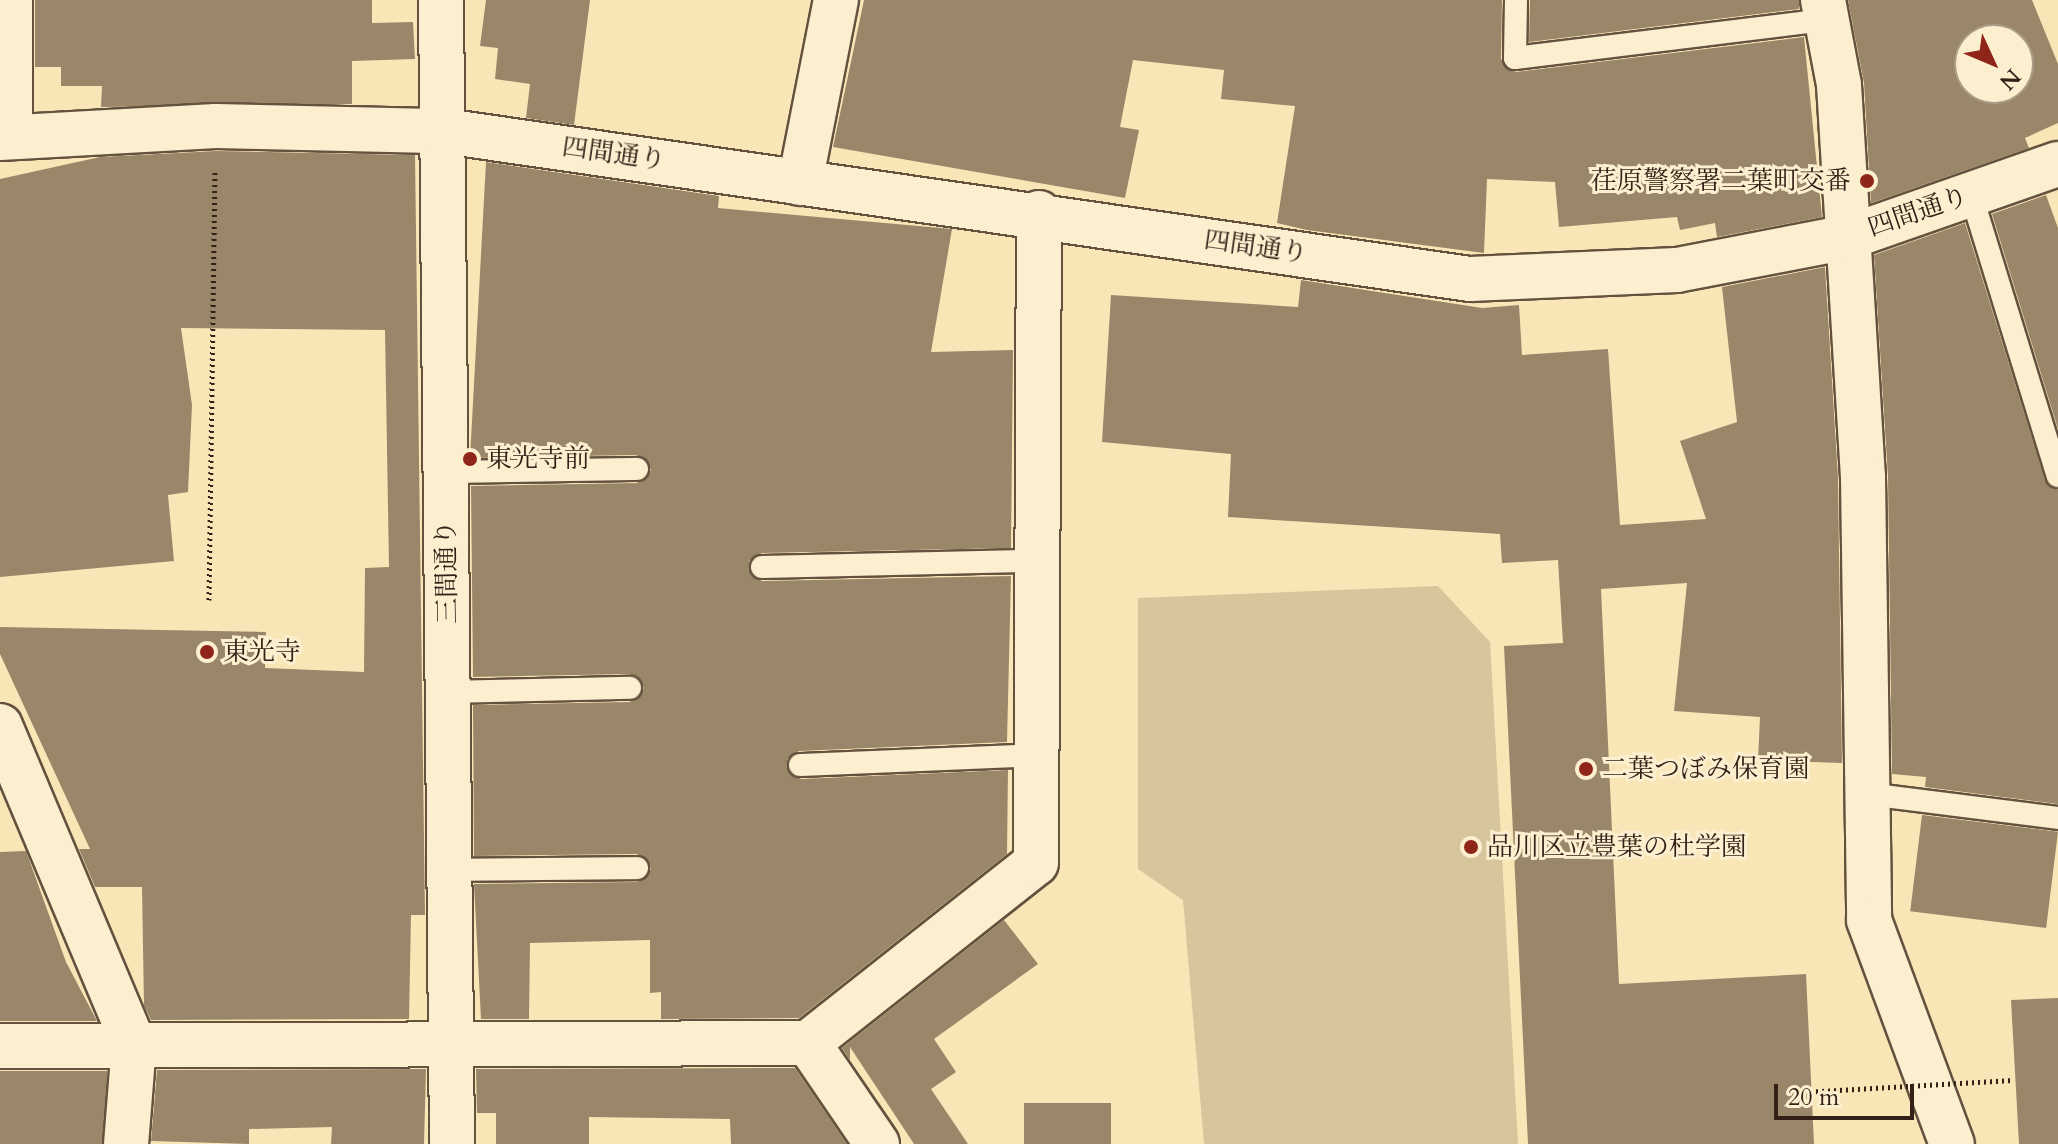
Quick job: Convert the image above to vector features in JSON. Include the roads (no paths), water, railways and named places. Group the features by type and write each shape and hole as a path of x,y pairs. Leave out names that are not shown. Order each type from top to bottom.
{"street":[{"path":"5,137 10,0"},
{"name":"三間通り","path":"441,0 452,1144"},
{"path":"800,183 836,0"},
{"path":"1824,10 1839,85 1863,477 1869,920 1952,1144"},
{"name":"四間通り","path":"5,137 216,126 444,131 800,183 1039,213 1470,279 1677,270 1849,237 2058,164"},
{"path":"0,1046 808,1043 1036,863 1039,213"},
{"path":"0,726 134,1045 126,1144"},
{"path":"808,1043 877,1144"}],"lane":[{"path":"1516,0 1515,58 1824,10"},
{"path":"1971,194 2058,476"},
{"path":"445,472 637,469"},
{"path":"762,567 1035,561"},
{"path":"448,692 630,688"},
{"path":"800,765 1036,755"},
{"path":"1868,794 2058,818"},
{"path":"448,870 637,868"}],"place":[{"name":"荏原警察署二葉町交番","path":"1867,181"},
{"name":"東光寺前","path":"470,459"},
{"name":"東光寺","path":"207,652"},
{"name":"二葉つぼみ保育園","path":"1586,769"},
{"name":"品川区立豊葉の杜学園","path":"1471,847"}]}
